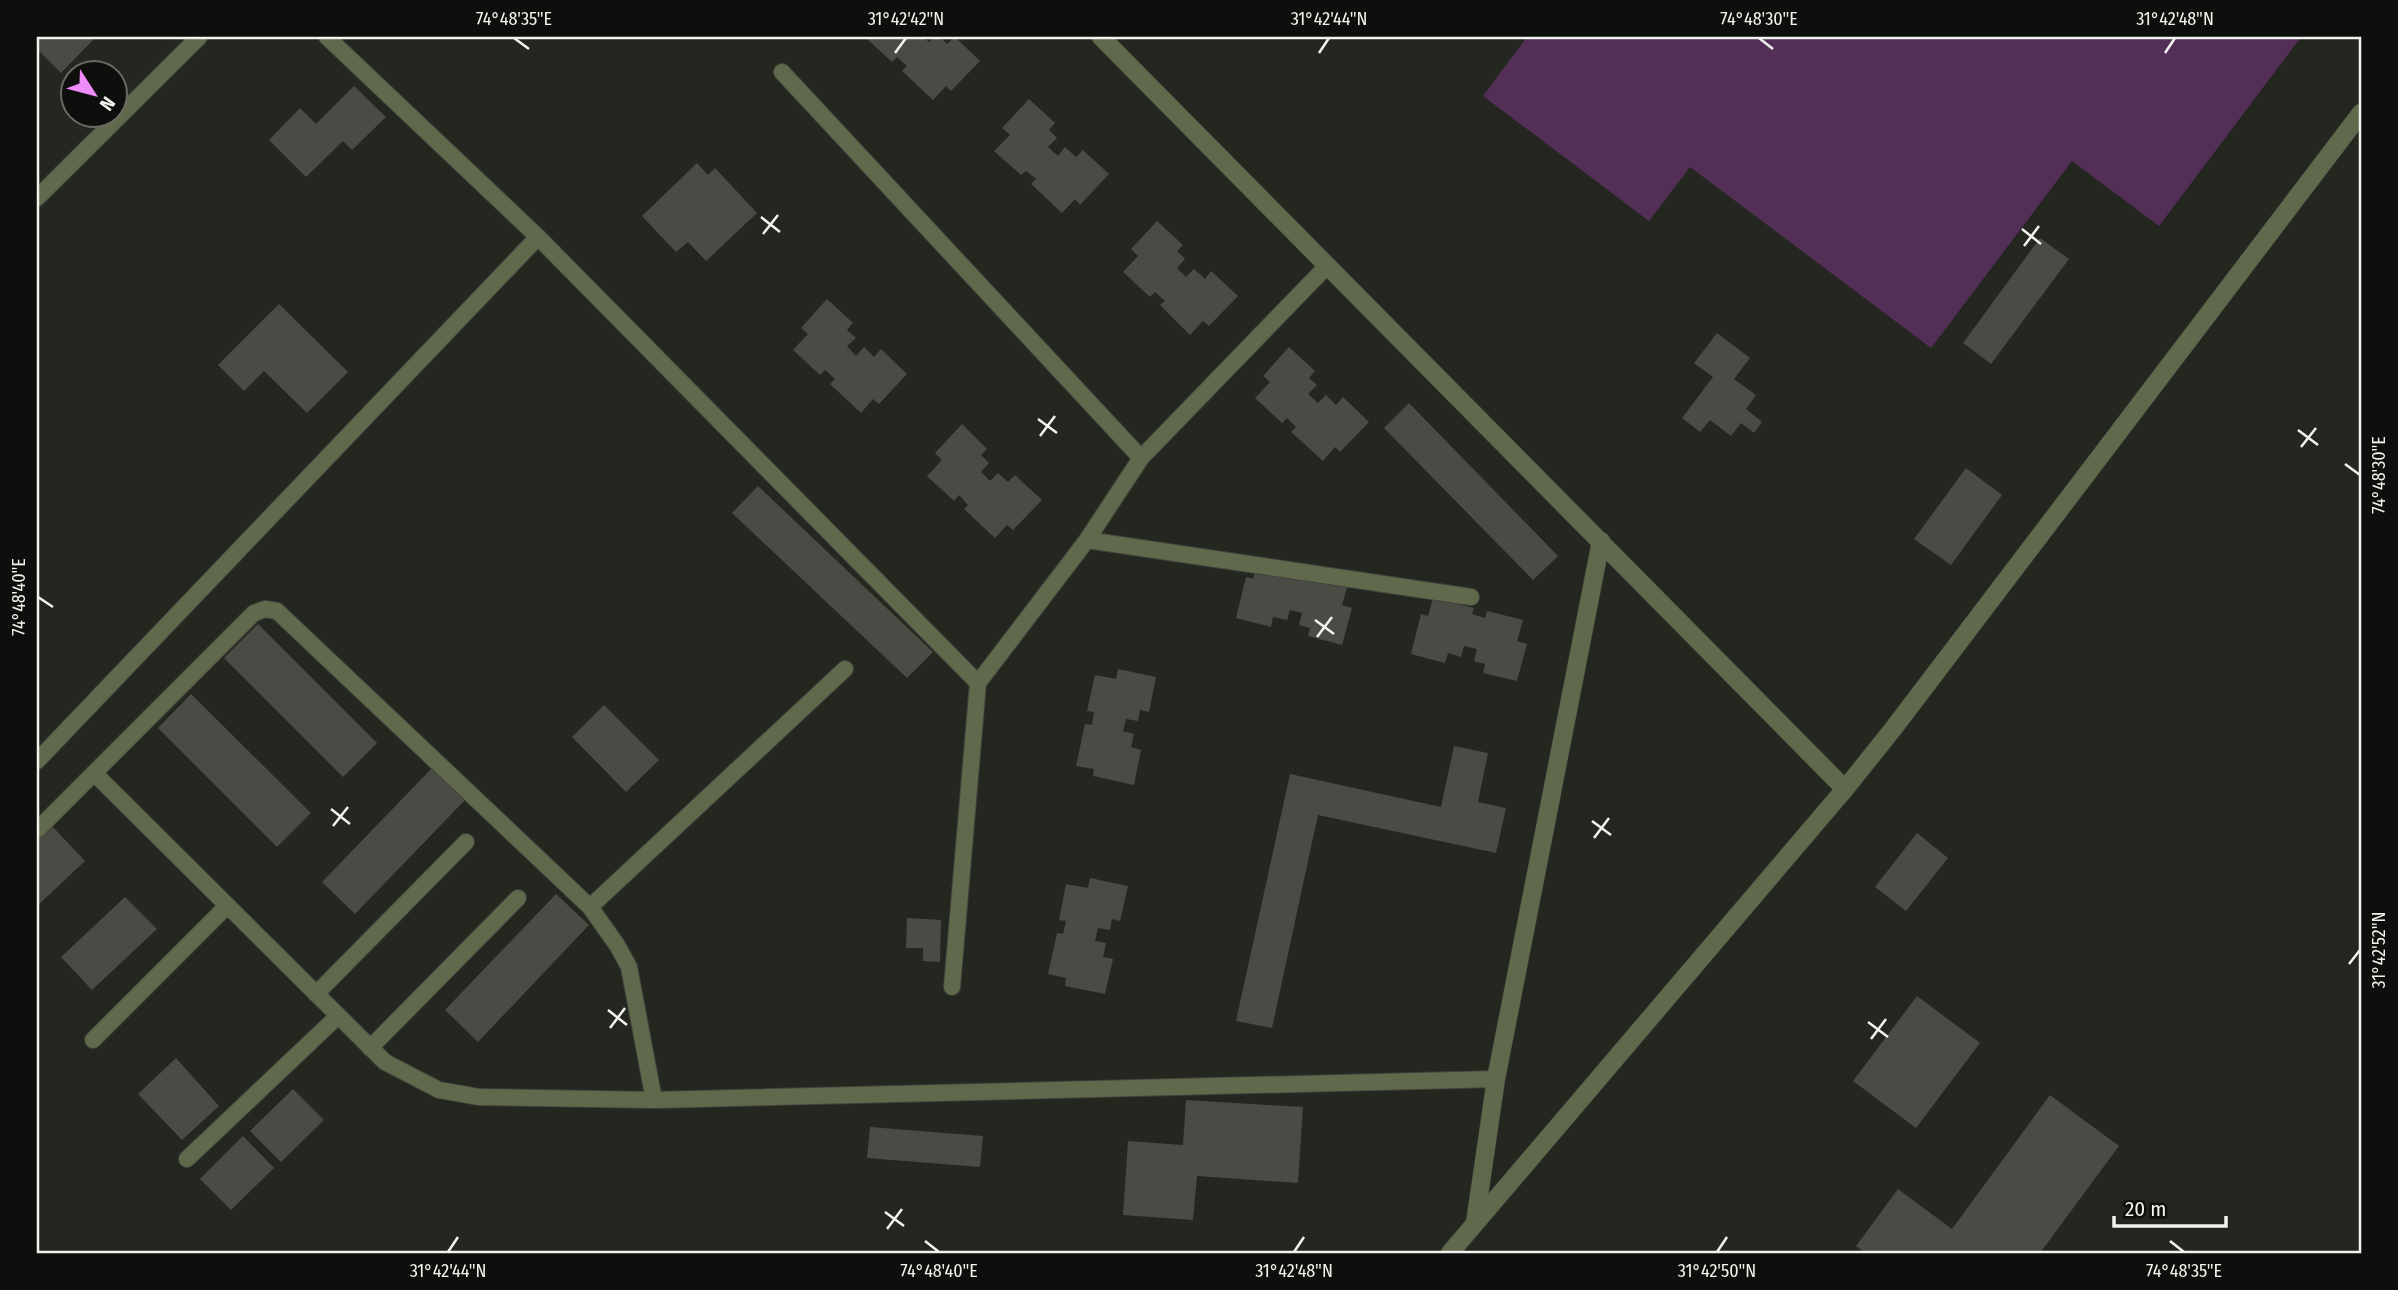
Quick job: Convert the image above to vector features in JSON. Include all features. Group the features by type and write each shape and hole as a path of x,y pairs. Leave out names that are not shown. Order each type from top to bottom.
{"street":[{"path":"1101,37 1846,789"},
{"path":"1450,1253 1846,789 2361,113"},
{"path":"1475,1224 1496,1079 1601,541"}],"lane":[{"path":"37,198 199,37"},
{"path":"327,37 538,237 978,683"},
{"path":"782,72 1141,458"},
{"path":"37,761 538,237"},
{"path":"952,987 978,683 1087,540 1141,458 1327,266"},
{"path":"1087,540 1471,597"},
{"path":"37,830 254,613 265,609 277,611 590,907 629,967 654,1100"},
{"path":"590,907 845,669"},
{"path":"94,773 385,1062 439,1090 479,1097 654,1100 1496,1079"},
{"path":"316,994 466,842"},
{"path":"370,1048 518,898"},
{"path":"93,1040 227,906"},
{"path":"187,1159 338,1016"}],"shaded area":[{"path":"1527,37 2301,37 2159,226 2072,161 1931,348 1690,167 1649,221 1483,96"}],"building":[{"path":"42,37 96,37 74,60 60,60 60,72 37,49 37,42"},
{"path":"865,37 923,37 929,42 934,37 940,37 947,44 955,37 980,61 951,91 946,86 933,100 902,71 907,66 897,57 892,62"},
{"path":"354,86 386,117 352,150 343,141 306,177 269,140 300,108 316,124"},
{"path":"1029,99 1055,123 1049,130 1057,138 1048,147 1058,156 1065,147 1076,157 1083,150 1109,174 1080,205 1075,199 1062,213 1031,184 1036,179 1026,171 1021,175 994,151 1010,135 1002,128"},
{"path":"697,163 708,175 715,168 757,213 706,261 688,242 676,252 642,216"},
{"path":"1157,221 1183,245 1177,251 1185,259 1177,268 1186,277 1194,269 1205,279 1211,271 1238,296 1209,326 1203,321 1190,335 1160,305 1165,301 1155,292 1150,297 1123,272 1138,256 1131,249"},
{"path":"2040,238 2069,259 1991,364 1963,343"},
{"path":"827,299 853,323 847,330 856,338 847,346 856,356 864,347 874,357 881,349 907,374 879,404 873,399 861,413 830,384 835,379 825,370 820,375 793,350 808,334 801,328"},
{"path":"279,304 348,372 307,413 264,371 244,391 218,365"},
{"path":"1717,333 1750,358 1734,379 1756,395 1746,409 1762,422 1754,433 1741,423 1731,436 1710,420 1700,432 1682,418 1713,377 1694,363"},
{"path":"1289,347 1315,371 1309,378 1317,385 1308,394 1318,403 1326,395 1336,405 1343,397 1369,422 1340,452 1335,447 1323,461 1291,432 1296,427 1287,418 1282,423 1255,398 1270,382 1263,376"},
{"path":"1409,403 1558,556 1533,580 1384,428"},
{"path":"962,424 987,449 981,455 989,463 981,472 990,481 998,473 1008,482 1015,475 1042,500 1013,530 1007,525 995,538 964,509 968,505 959,495 954,501 927,476 942,460 935,453"},
{"path":"1966,468 2002,495 1951,565 1914,539"},
{"path":"758,486 933,652 907,678 732,513"},
{"path":"1258,562 1297,579 1310,581 1312,575 1348,584 1342,605 1352,608 1342,645 1308,636 1310,628 1299,625 1302,613 1290,610 1287,620 1273,617 1271,627 1236,618 1246,577 1253,579"},
{"path":"1433,598 1474,608 1472,614 1485,618 1487,611 1523,620 1517,641 1527,644 1517,681 1483,673 1485,664 1474,661 1477,649 1464,646 1461,657 1448,653 1445,663 1411,654 1421,614 1428,616"},
{"path":"258,624 377,743 343,777 224,658"},
{"path":"1118,669 1156,677 1149,712 1140,710 1138,721 1126,719 1123,731 1134,734 1131,747 1141,750 1134,785 1093,776 1094,769 1076,766 1085,724 1092,725 1094,712 1087,711 1095,675 1116,679"},
{"path":"191,694 311,813 277,847 158,728"},
{"path":"604,705 659,760 626,792 572,737"},
{"path":"1454,746 1488,753 1478,802 1506,808 1496,853 1318,815 1272,1028 1236,1021 1290,774 1441,807"},
{"path":"434,766 467,798 355,914 322,882"},
{"path":"52,826 85,861 37,906 37,841"},
{"path":"1917,833 1948,858 1906,911 1875,887"},
{"path":"1090,878 1128,886 1120,921 1112,919 1110,930 1098,928 1095,941 1106,943 1103,957 1113,959 1105,994 1065,986 1066,978 1048,974 1057,933 1063,934 1066,921 1059,920 1066,884 1088,888"},
{"path":"556,894 589,925 478,1042 445,1010"},
{"path":"125,897 157,929 92,990 61,957"},
{"path":"907,918 941,920 940,962 923,961 923,948 906,948"},
{"path":"1917,996 1980,1043 1916,1128 1853,1081"},
{"path":"176,1058 219,1106 182,1140 138,1094"},
{"path":"293,1089 324,1120 281,1162 250,1131"},
{"path":"2050,1095 2119,1146 2040,1253 1866,1253 1856,1246 1898,1189 1952,1229"},
{"path":"1186,1100 1303,1107 1298,1183 1197,1176 1193,1220 1123,1215 1128,1141 1183,1145"},
{"path":"870,1127 983,1136 980,1167 867,1158"},
{"path":"243,1136 274,1168 231,1210 200,1179"}]}
